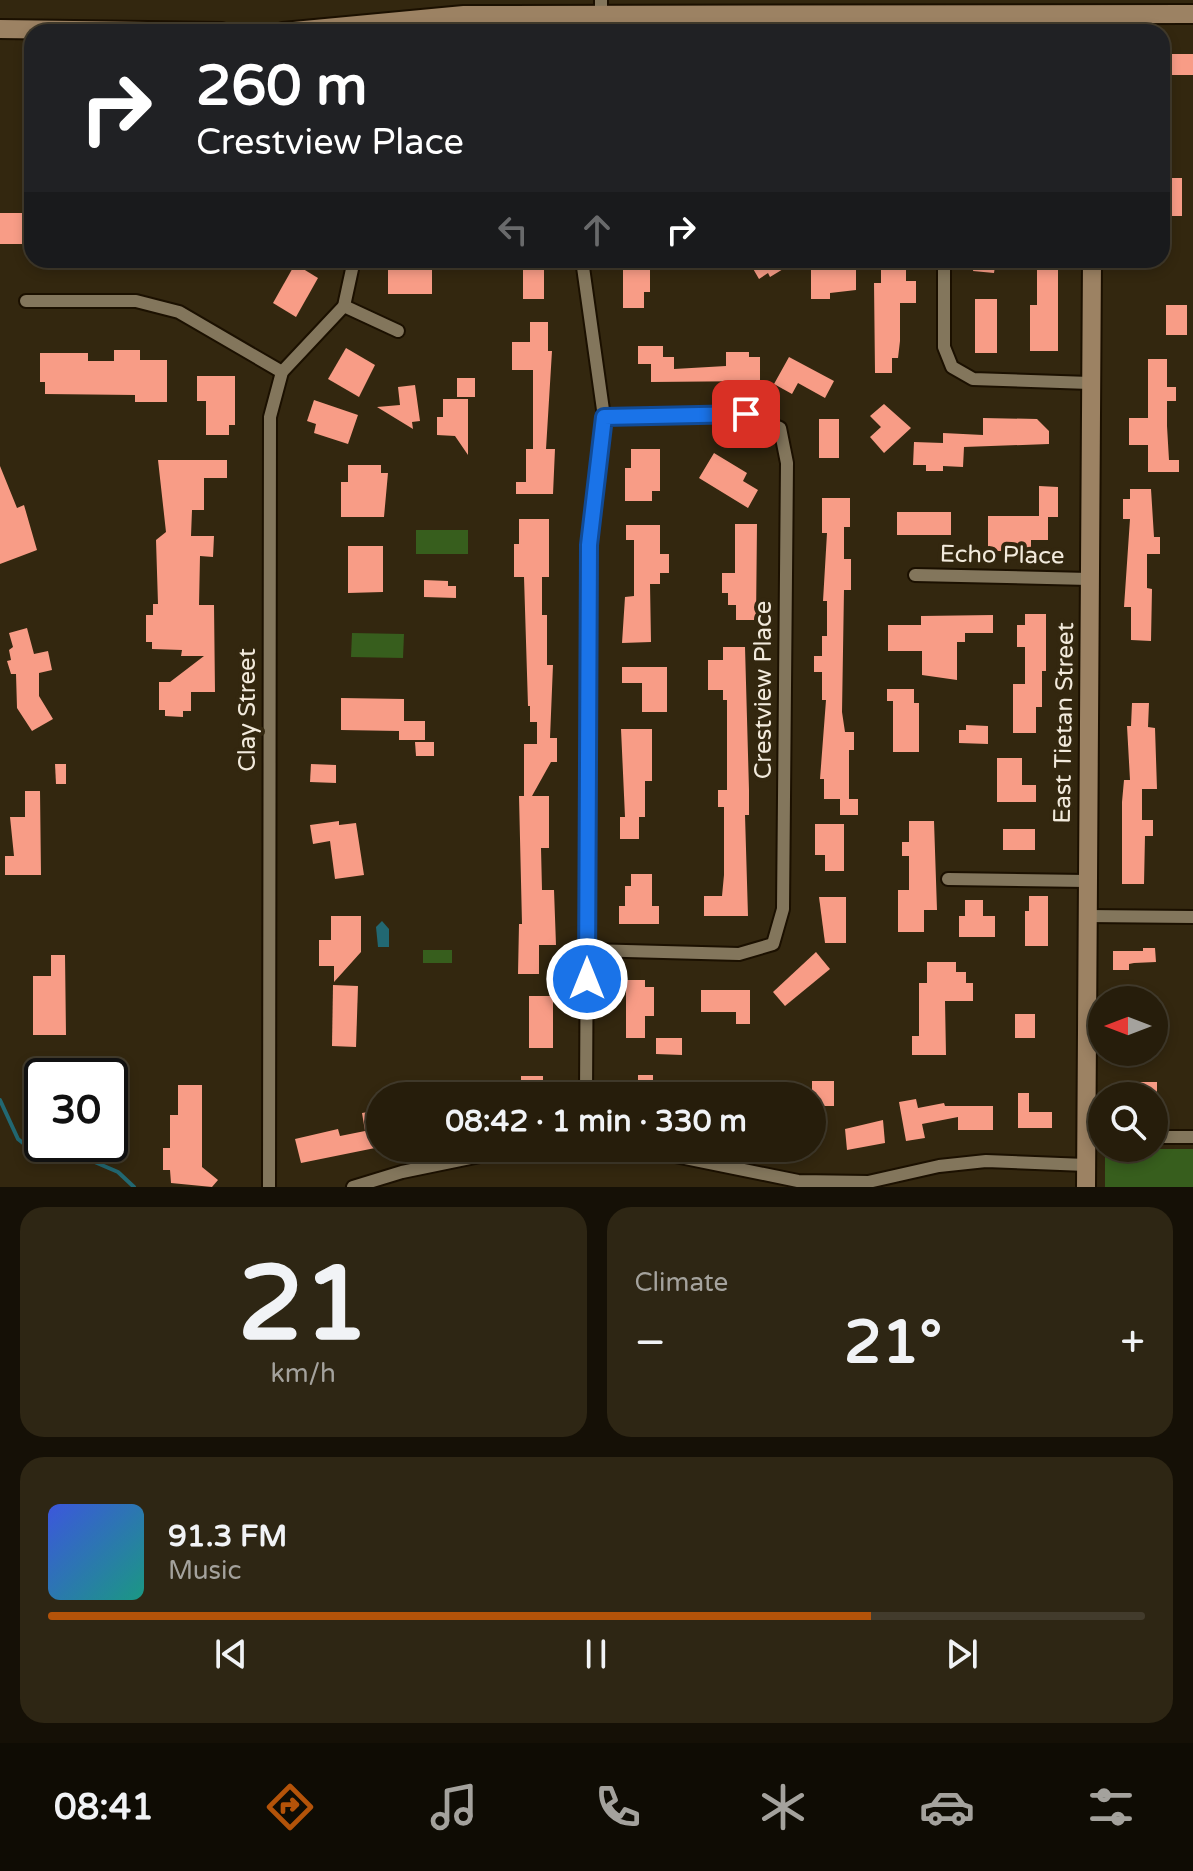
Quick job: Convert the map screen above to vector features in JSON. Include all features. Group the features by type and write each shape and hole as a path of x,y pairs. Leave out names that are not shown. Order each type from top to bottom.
{"main road":[{"path":"392,24 464,15 601,6 1094,23 1193,14"},
{"path":"0,29 24,29"},
{"name":"East Tietan Street","path":"1092,268 1086,916 1092,1082"},
{"name":"East Tietan Street","path":"1086,1187 1088,1158"}],"street":[{"path":"786,12 786,24"},
{"path":"352,268 344,306 398,331"},
{"path":"583,268 604,417 589,545 586,1082"},
{"path":"944,268 944,347 952,367 973,379 1090,383"},
{"path":"26,301 136,301 179,312 282,372"},
{"name":"Clay Street","path":"269,1187 270,417 282,372 344,306"},
{"name":"Crestview Place","path":"588,950 739,954 773,944 783,909 787,463 780,428 746,414 604,417"},
{"name":"Echo Place","path":"915,575 1089,579"},
{"path":"948,879 1086,881"},
{"path":"1086,916 1193,917"},
{"path":"1168,1137 1193,1137"},
{"path":"705,1162 798,1181 868,1182 939,1166 986,1161 1086,1165"},
{"path":"353,1187 451,1162"}],"green space":[{"path":"416,530 468,530 468,554 416,554"},
{"path":"352,633 404,634 403,658 351,657"},
{"path":"423,950 452,950 452,963 423,963"},
{"path":"1168,1149 1193,1149 1193,1187 1105,1187 1105,1162 1168,1162"}],"water":[{"path":"382,921 389,929 389,947 378,947 376,927"}],"building":[{"path":"1170,54 1193,54 1193,75 1170,75"},
{"path":"1170,178 1182,178 1182,216 1170,216"},
{"path":"0,213 24,213 24,244 0,244"},
{"path":"293,268 302,268 318,278 296,317 273,303"},
{"path":"388,268 432,268 432,294 388,294"},
{"path":"523,268 544,268 544,299 523,299"},
{"path":"623,268 650,268 650,292 644,292 644,308 623,308"},
{"path":"753,268 785,268 770,277 768,273 759,279"},
{"path":"811,268 856,268 856,290 830,293 830,299 811,299"},
{"path":"906,268 906,281 916,281 916,303 900,303 900,341 898,358 892,358 892,373 875,373 874,283 881,283 881,269"},
{"path":"974,268 995,268 994,273 973,271"},
{"path":"1037,268 1058,268 1058,351 1030,351 1030,305 1037,305"},
{"path":"975,299 997,299 997,353 975,353"},
{"path":"1166,305 1187,305 1187,335 1166,335"},
{"path":"530,322 548,322 548,351 552,351 546,449 555,449 553,494 516,494 516,482 526,482 526,449 533,449 533,370 512,370 512,342 530,342"},
{"path":"638,346 663,346 663,357 674,357 674,369 726,366 726,352 749,352 749,357 760,357 760,381 651,382 651,364 638,364"},
{"path":"346,348 375,365 359,397 328,379"},
{"path":"114,350 140,350 140,360 167,360 167,402 135,402 135,395 45,394 45,382 40,382 40,353 88,353 88,361 114,361"},
{"path":"789,357 834,381 825,398 798,383 792,394 774,384"},
{"path":"1148,359 1167,359 1167,387 1176,387 1176,401 1167,401 1167,426 1169,460 1179,460 1179,472 1148,472 1148,445 1129,445 1129,418 1148,418"},
{"path":"197,376 235,376 235,425 229,425 229,435 206,435 206,401 197,401"},
{"path":"457,378 475,378 475,397 457,397"},
{"path":"415,385 420,421 412,422 413,429 377,407 400,405 398,387"},
{"path":"443,399 468,399 468,455 455,436 437,435 437,417 443,417"},
{"path":"314,400 358,415 348,444 314,433 316,424 307,421"},
{"path":"884,404 911,428 884,453 870,437 881,427 870,416"},
{"path":"983,418 1037,419 1049,431 1049,444 964,447 963,467 943,466 943,471 926,471 926,465 913,465 914,442 943,443 943,433 983,435"},
{"path":"819,419 839,419 839,458 819,458"},
{"path":"631,449 660,449 660,491 652,491 652,501 625,501 625,468 631,468"},
{"path":"714,453 747,473 743,481 758,490 748,508 699,478"},
{"path":"158,460 227,460 227,478 204,478 204,510 192,510 191,536 214,536 213,557 200,556 199,605 214,605 215,692 191,692 191,711 183,711 183,717 165,716 165,710 159,710 159,682 170,682 204,656 181,656 182,650 152,649 152,642 146,642 146,615 153,615 153,604 158,604 156,540 166,532"},
{"path":"348,465 381,465 381,473 388,473 384,517 341,517 341,482 348,482"},
{"path":"0,466 17,508 24,505 37,550 0,564"},
{"path":"1039,486 1058,487 1058,517 1048,517 1048,540 1031,540 1031,551 988,551 988,516 1039,516"},
{"path":"1130,489 1151,489 1154,537 1160,537 1160,554 1147,554 1147,588 1152,589 1151,641 1131,640 1131,607 1124,607 1130,519 1123,519 1123,499 1130,499"},
{"path":"822,498 850,498 850,527 844,527 844,559 851,559 851,590 844,590 842,712 845,732 854,732 854,750 849,750 849,799 858,799 858,815 840,815 840,799 824,799 824,779 820,779 826,700 822,700 822,672 814,672 814,656 822,656 822,636 827,636 827,601 823,601 827,533 822,533"},
{"path":"897,512 951,512 951,535 897,535"},
{"path":"519,519 549,519 549,577 542,577 542,615 547,615 547,665 553,665 550,738 557,738 557,762 551,762 532,796 549,796 549,848 541,848 542,890 554,890 556,945 539,945 539,974 518,974 519,924 522,924 519,796 524,796 524,744 537,744 537,722 530,722 528,706 524,577 514,577 514,544 519,544"},
{"path":"735,524 757,524 756,620 736,620 736,605 728,605 728,593 722,593 722,573 735,573"},
{"path":"626,525 660,525 660,554 669,554 669,573 660,573 660,584 650,584 651,642 622,643 625,597 634,596 634,540 626,540"},
{"path":"348,546 383,546 383,592 348,593"},
{"path":"424,580 448,581 448,586 456,586 456,598 424,597"},
{"path":"1025,614 1046,614 1046,671 1042,671 1042,707 1036,707 1036,733 1013,733 1013,684 1025,684 1025,647 1017,647 1017,625 1025,625"},
{"path":"993,615 993,633 965,633 965,642 957,642 957,680 922,675 922,651 888,651 888,625 921,625 921,616"},
{"path":"27,628 34,654 48,651 52,670 39,673 39,696 53,719 32,731 17,708 16,674 11,674 7,661 11,660 9,650 13,647 9,633"},
{"path":"723,647 745,647 749,790 749,815 745,815 748,916 704,916 704,896 722,896 724,875 724,807 718,807 718,790 727,790 727,700 723,700 723,690 708,690 708,660 723,660"},
{"path":"622,667 667,667 667,712 642,712 642,683 622,683"},
{"path":"887,689 914,689 914,703 919,703 919,752 893,752 893,701 887,701"},
{"path":"341,698 404,699 404,721 425,721 425,740 399,740 399,731 341,730"},
{"path":"1132,703 1149,703 1148,727 1155,728 1157,789 1142,789 1142,820 1153,820 1153,836 1145,836 1144,884 1122,884 1122,802 1124,780 1130,780 1127,726 1131,726"},
{"path":"966,725 988,726 988,744 959,743 959,730 966,730"},
{"path":"621,729 652,729 652,781 645,781 645,817 639,817 639,839 620,839 620,817 625,817"},
{"path":"415,742 434,742 434,756 416,756"},
{"path":"997,758 1022,758 1022,785 1036,785 1036,802 997,802"},
{"path":"55,764 66,764 66,784 56,784"},
{"path":"311,764 336,765 336,783 310,782"},
{"path":"25,791 40,791 41,875 5,875 5,856 14,856 10,817 25,817"},
{"path":"339,821 339,825 356,823 364,875 335,879 330,841 313,844 310,825"},
{"path":"909,821 934,821 937,910 924,910 924,932 898,932 898,890 909,890 909,856 902,856 902,842 909,842"},
{"path":"815,824 844,824 844,871 825,871 825,855 815,855"},
{"path":"1003,829 1035,829 1035,850 1003,850"},
{"path":"631,874 652,874 652,906 659,906 659,924 619,924 619,906 625,906 625,886 631,886"},
{"path":"1029,896 1048,896 1048,946 1025,946 1025,911 1029,911"},
{"path":"819,897 846,897 846,943 825,943"},
{"path":"965,900 983,900 983,916 995,916 995,937 959,937 959,916 965,916"},
{"path":"331,916 361,916 361,952 334,982 334,966 319,966 319,940 331,940"},
{"path":"1143,948 1155,948 1156,962 1134,963 1129,964 1129,970 1113,970 1113,951 1143,951"},
{"path":"816,952 830,969 785,1006 773,992"},
{"path":"51,955 65,955 66,1035 33,1035 33,976 51,976"},
{"path":"927,962 956,962 956,972 966,972 966,983 973,983 973,1001 945,1001 946,1055 912,1055 912,1036 919,1036 919,983 927,983"},
{"path":"626,980 645,980 645,987 654,987 654,1016 645,1016 645,1038 626,1038"},
{"path":"333,985 358,986 356,1047 332,1046"},
{"path":"701,990 750,990 750,1024 736,1024 736,1012 701,1012"},
{"path":"529,996 553,996 553,1048 529,1048"},
{"path":"1015,1014 1035,1014 1035,1038 1015,1038"},
{"path":"656,1038 682,1038 682,1055 656,1054"},
{"path":"638,1075 653,1075 653,1082 638,1082"},
{"path":"521,1076 543,1076 543,1082 521,1082"},
{"path":"834,1081 834,1106 826,1106 826,1082 812,1082"},
{"path":"178,1085 202,1085 202,1167 218,1180 212,1187 171,1183 170,1170 163,1170 163,1148 170,1148 170,1115 178,1115"},
{"path":"1018,1093 1029,1093 1029,1112 1052,1112 1052,1128 1018,1128"},
{"path":"916,1099 918,1108 944,1103 945,1106 993,1106 993,1130 958,1130 958,1117 922,1124 925,1138 906,1141 899,1102"},
{"path":"366,1112 366,1150 301,1163 295,1139 338,1129 340,1136 365,1131 362,1113"},
{"path":"883,1120 885,1143 847,1150 845,1129"}],"waterway":[{"path":"0,1100 18,1139 33,1151 83,1157 118,1172 134,1187"}],"route":[{"path":"587,979 589,545 604,417 746,414"}]}
